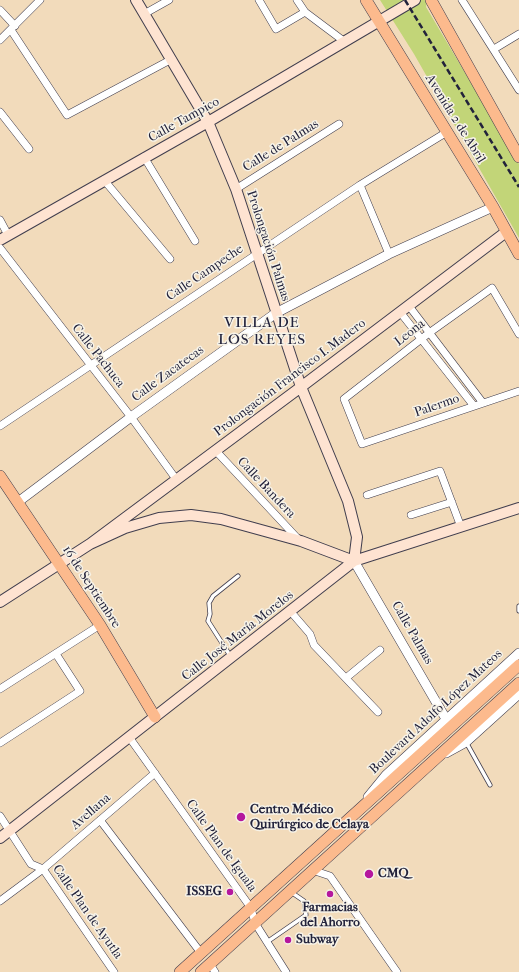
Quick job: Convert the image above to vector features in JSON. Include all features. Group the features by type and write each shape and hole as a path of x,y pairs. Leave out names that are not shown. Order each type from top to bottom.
{"main road":[{"name":"Prolongación Palmas","path":"136,0 208,122 236,189 256,254 301,387 348,501 357,537 354,561"},
{"name":"Avenida 2 de Abril","path":"366,0 493,207 519,254"},
{"name":"Calle Tampico","path":"4,238 144,157 208,122 415,0"},
{"path":"432,0 519,157"},
{"name":"Prolongación Francisco I. Madero","path":"90,544 506,232"},
{"name":"16 de Septiembre","path":"0,476 100,625 155,717"},
{"name":"Calle José María Morelos","path":"0,838 291,612 354,561 519,508"},
{"path":"0,602 90,544 125,528 159,518 191,515 221,519 301,542 354,561"},
{"name":"Boulevard Adolfo López Mateos","path":"180,972 519,665"},
{"path":"209,969 255,922 519,683"}],"street":[{"path":"0,40 40,0"},
{"path":"144,14 169,0"},
{"path":"259,0 276,29 305,12"},
{"path":"297,0 305,12 345,42"},
{"path":"462,0 519,90"},
{"path":"0,10 13,28 67,115 172,59"},
{"path":"494,49 519,34"},
{"path":"0,112 29,149"},
{"name":"Calle de Palmas","path":"236,189 339,124"},
{"name":"Calle Campeche","path":"0,426 360,185 447,132"},
{"path":"144,157 195,241"},
{"path":"104,180 170,259"},
{"path":"360,185 389,254"},
{"name":"Calle Zacatecas","path":"18,502 131,417 276,313 389,254 493,207"},
{"path":"0,220 4,238"},
{"name":"Calle Pachuca","path":"0,248 131,417 176,479"},
{"name":"Leona","path":"362,444 344,399 429,333 492,288 519,334"},
{"path":"409,306 483,403"},
{"path":"400,312 474,406"},
{"name":"Palermo","path":"362,444 519,392"},
{"name":"Calle Bandera","path":"215,450 301,542"},
{"path":"368,495 440,471 461,527"},
{"path":"411,516 452,502"},
{"name":"Calle Palmas","path":"354,561 446,719"},
{"path":"291,612 310,634 314,645 378,712"},
{"path":"0,689 100,625"},
{"path":"346,678 380,650"},
{"name":"Boulevard Adolfo López Mateos","path":"357,811 386,775 519,653"},
{"path":"0,743 80,691 56,654"},
{"path":"435,759 466,742 519,694"},
{"name":"Calle Plan de Iguala","path":"129,737 251,908 255,922 286,972"},
{"name":"Avellana","path":"0,900 43,870 155,773"},
{"name":"Calle Plan de Ayutla","path":"0,816 31,864 43,870 114,972"},
{"path":"100,820 201,953"},
{"path":"312,870 330,876 397,972"}],"lane":[{"path":"231,658 208,621 210,614 209,603 213,596 238,576"},
{"path":"519,606 519,611"},
{"path":"466,742 490,785"},
{"path":"267,942 306,915 304,901 290,891"}],"green space":[{"path":"380,0 427,0 426,7 519,164 519,238 414,54"}],"railway":[{"path":"405,0 519,187"}],"place":[{"name":"Centro Médico Quirúrgico de Celaya","path":"241,817"},
{"name":"CMQ","path":"369,874"},
{"name":"ISSEG","path":"230,892"},
{"name":"Farmacias del Ahorro","path":"330,894"},
{"name":"Subway","path":"288,940"}],"district":[{"name":"VILLA DE LOS REYES","path":"262,332"}]}
